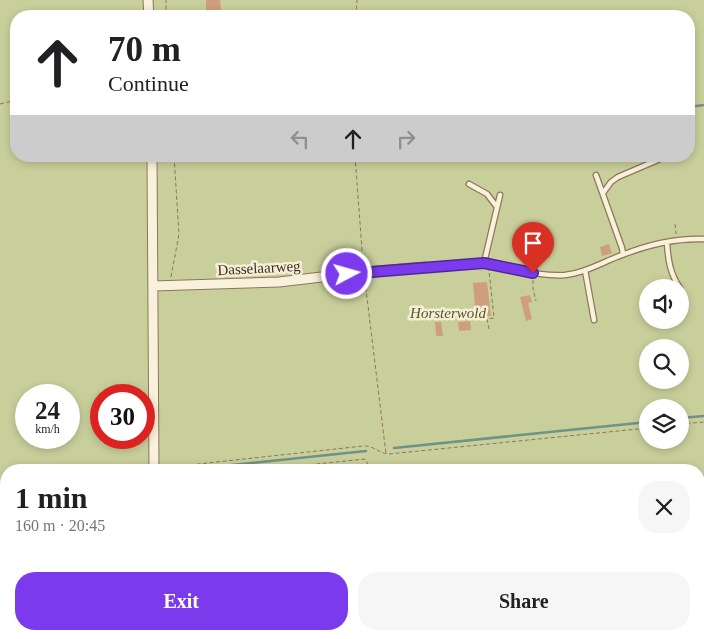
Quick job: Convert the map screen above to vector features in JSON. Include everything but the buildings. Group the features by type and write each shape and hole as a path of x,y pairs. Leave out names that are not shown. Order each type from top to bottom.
{"street":[{"path":"152,162 154,464"},
{"name":"Dasselaarweg","path":"153,286 279,282 425,267"}],"lane":[{"path":"602,193 618,177 653,162"},
{"path":"596,175 623,254"},
{"path":"469,184 487,194 496,207"},
{"path":"484,263 500,195"},
{"path":"425,267 484,263 533,273 563,275 585,270 623,254 692,238 704,239"},
{"path":"667,243 673,279"},
{"path":"585,270 594,320"}],"path":[{"path":"169,286 179,234 174,162"},
{"path":"356,162 364,272 386,454"},
{"path":"675,224 677,241"},
{"path":"488,329 487,319 494,318 490,264"},
{"path":"533,273 533,289 536,301"},
{"path":"689,423 704,422"},
{"path":"198,464 369,445 382,454 386,454 639,429"},
{"path":"316,464 365,459 367,464"}],"green space":[{"name":"Horsterwold","path":"0,0 704,0 704,464 0,464"}],"waterway":[{"path":"695,106 704,105"},
{"path":"689,417 704,416"},
{"path":"394,448 639,423"},
{"path":"241,464 366,451"}],"route":[{"path":"347,274 484,263 533,273"}]}
